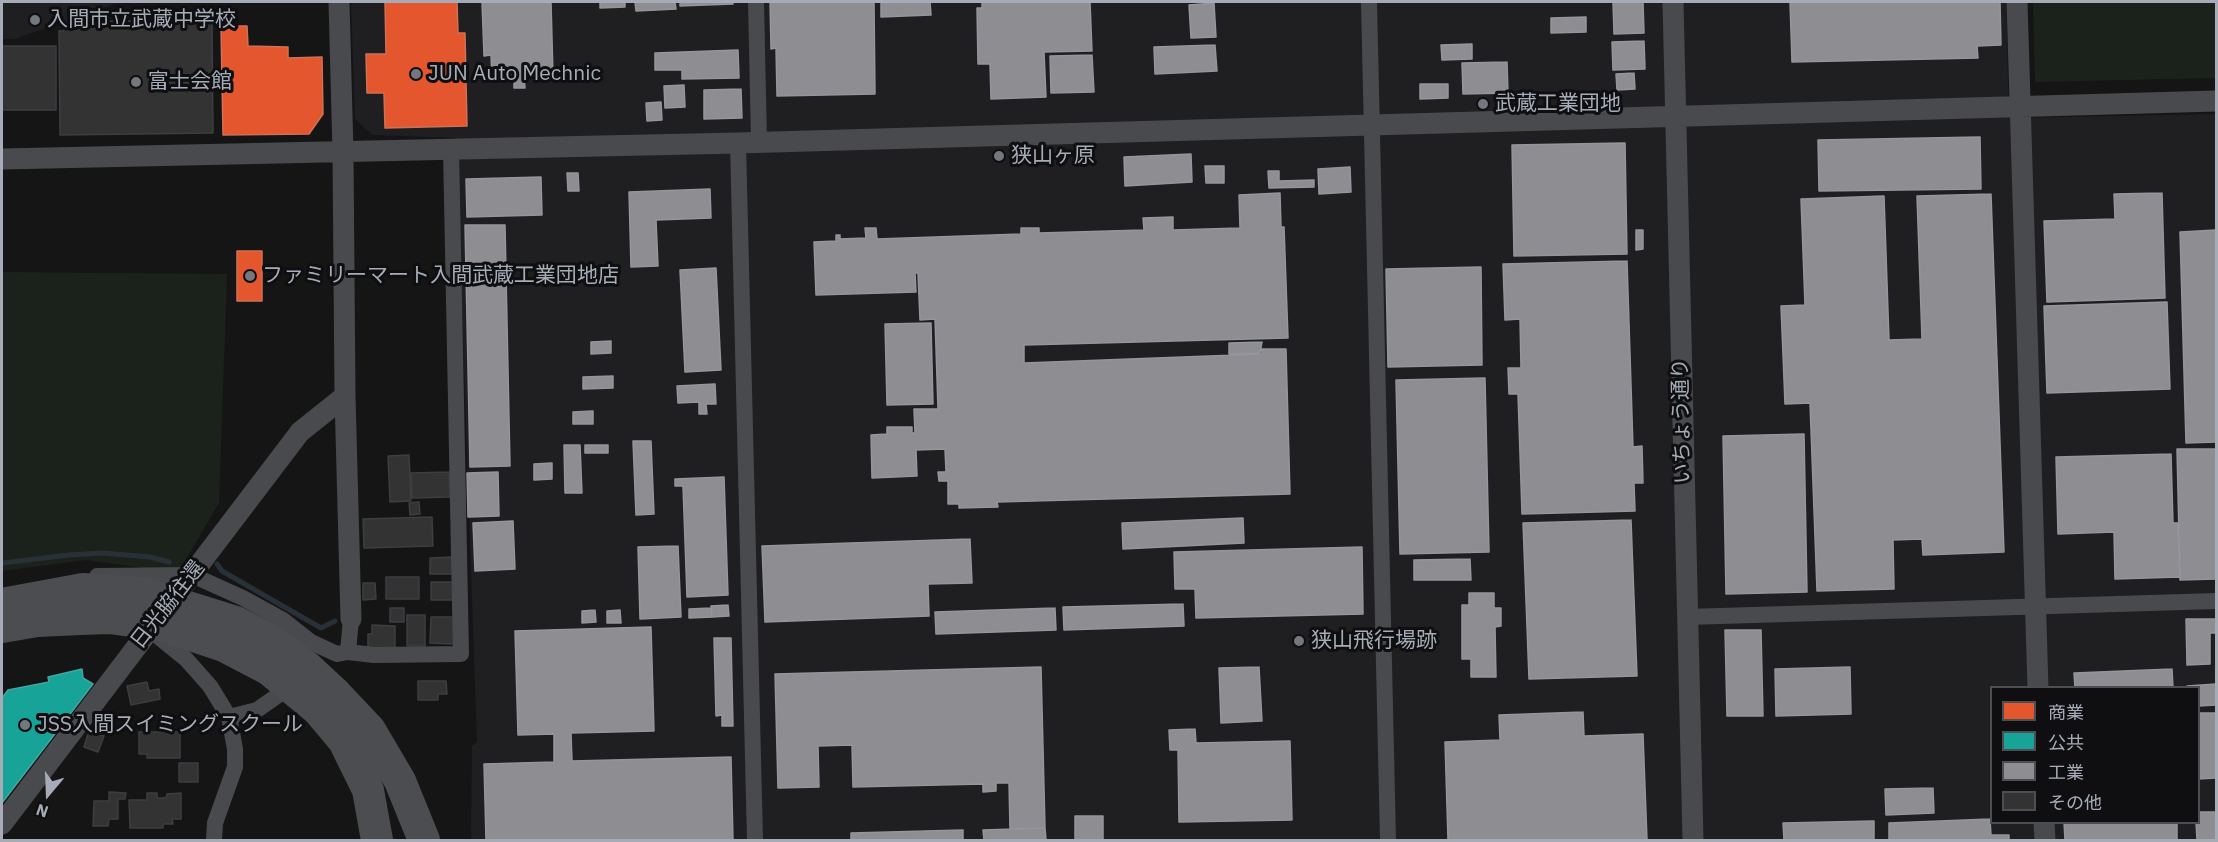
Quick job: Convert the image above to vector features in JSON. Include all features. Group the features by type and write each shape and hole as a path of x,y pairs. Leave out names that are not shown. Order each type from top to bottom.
{"highway":[{"path":"2,604 83,589 142,593 236,622 262,636 306,666 326,701 368,790 377,840"},
{"path":"2,627 37,621 109,618 161,625 214,642 247,657 326,701 370,730 399,780 424,840"}],"street":[{"path":"229,717 257,710 342,653 351,619 339,2"},
{"path":"755,840 748,142 756,2"},
{"path":"1369,2 1388,840"},
{"name":"いちょう通り","path":"1673,2 1693,840"},
{"path":"2017,2 2038,686"},
{"path":"2,159 343,153 2217,101"},
{"path":"2,589 87,576 192,575 243,598 283,620 311,642 342,653 461,654 451,149"},
{"name":"日光脇往還","path":"2,824 300,432 345,396"},
{"path":"1687,617 2217,601"},
{"path":"148,629 186,659 210,686 229,717 236,749 235,767 215,823 214,840"},
{"path":"2044,824 2045,840"}],"shaded area":[{"name":"入間市立武蔵中学校","path":"2,2 120,2 15,39 2,39"},
{"name":"武蔵工業団地","path":"351,2 2006,2 2009,118 2216,114 2216,840 471,840 472,746 477,742 456,138 372,135 355,119"},
{"path":"2033,2 2216,2 2216,78 2035,82"},
{"path":"2,272 227,274 219,503 178,573 86,560 2,571"}],"building: 商業":[{"name":"JUN Auto Mechnic","path":"385,2 457,2 458,33 465,33 467,126 385,128 384,93 367,93 366,54 386,54"},
{"path":"247,26 248,46 288,47 288,58 322,57 323,114 309,134 223,135 221,27"},
{"name":"ファミリーマート入間武蔵工業団地店","path":"237,251 262,251 262,301 237,301"}],"building: 公共":[{"path":"82,669 83,678 93,684 2,803 2,698 8,690 49,682 48,677"}],"building: 工業":[{"path":"482,2 551,2 553,75 524,76 525,88 514,88 514,78 492,79 491,55 484,56"},
{"path":"600,2 625,2 625,7 600,8"},
{"path":"635,2 675,2 676,9 636,11"},
{"path":"680,2 733,2 733,4 680,6"},
{"path":"770,2 874,2 875,94 777,96 776,48 771,49"},
{"path":"881,2 930,2 931,15 881,17"},
{"path":"982,2 1090,2 1092,51 1044,52 1046,97 991,99 990,64 978,64 977,8 982,8"},
{"path":"1613,2 1643,2 1644,33 1614,34"},
{"path":"1790,2 2000,2 2001,45 1977,46 1978,58 1792,62"},
{"path":"1214,3 1216,37 1191,38 1189,5"},
{"path":"1586,17 1586,32 1551,33 1551,18"},
{"path":"1644,41 1645,69 1613,70 1612,42"},
{"path":"1472,44 1472,59 1442,60 1441,45"},
{"path":"1215,45 1217,71 1155,74 1154,47"},
{"path":"738,50 739,78 682,79 682,70 655,70 655,53"},
{"path":"1092,55 1094,92 1051,93 1050,56"},
{"path":"1507,62 1508,93 1463,94 1462,63"},
{"path":"1634,73 1635,89 1617,90 1616,74"},
{"path":"1420,84 1448,84 1448,98 1420,99"},
{"path":"684,85 685,107 665,108 664,86"},
{"path":"741,89 742,118 704,119 704,90"},
{"path":"661,102 662,120 647,121 646,103"},
{"path":"1980,137 1981,189 1819,191 1818,140"},
{"path":"1625,143 1627,254 1514,256 1512,145"},
{"path":"1191,154 1192,182 1125,186 1124,157"},
{"path":"1205,166 1224,166 1224,183 1206,183"},
{"path":"1350,167 1351,192 1319,194 1318,169"},
{"path":"1268,171 1279,171 1279,181 1314,180 1314,187 1269,188"},
{"path":"567,173 578,173 579,191 568,191"},
{"path":"541,177 542,215 467,217 466,179"},
{"path":"710,189 711,218 656,220 658,266 631,267 629,192"},
{"path":"1280,193 1281,227 1284,227 1288,338 1024,345 1024,363 1262,354 1262,349 1286,349 1290,494 997,502 998,507 959,508 959,504 948,504 948,481 939,481 938,472 946,472 945,449 916,450 917,476 872,478 871,435 887,434 887,427 912,427 912,433 915,433 914,409 938,409 935,319 920,320 918,273 915,273 916,292 816,295 814,242 836,241 836,235 840,235 840,239 866,238 865,228 876,228 877,239 1021,234 1021,228 1039,228 1039,233 1144,230 1143,218 1173,217 1173,230 1240,228 1239,195"},
{"path":"2162,193 2165,298 2047,302 2044,221 2115,219 2114,194"},
{"path":"1991,194 2004,552 1923,555 1922,539 1893,540 1894,589 1817,591 1810,403 1785,404 1781,306 1805,305 1801,199 1884,196 1889,340 1922,339 1917,196"},
{"path":"465,225 505,225 510,466 470,467"},
{"path":"1636,230 1643,230 1643,249 1636,250"},
{"path":"2216,230 2216,442 2186,443 2180,232"},
{"path":"1627,261 1633,447 1642,446 1643,483 1634,483 1635,511 1522,514 1518,394 1509,394 1508,368 1521,368 1520,319 1505,320 1503,264"},
{"path":"1481,267 1482,365 1388,367 1386,269"},
{"path":"716,268 721,370 685,372 680,270"},
{"path":"2167,302 2170,389 2047,393 2044,306"},
{"path":"931,323 933,404 887,405 885,324"},
{"path":"611,341 611,353 591,354 591,342"},
{"path":"1262,342 1260,353 1229,354 1229,343"},
{"path":"613,376 613,388 583,389 583,377"},
{"path":"1485,378 1489,552 1400,554 1396,380"},
{"path":"715,384 716,404 706,404 707,414 699,414 699,402 678,403 677,386"},
{"path":"593,411 593,424 573,424 573,412"},
{"path":"1804,434 1807,592 1726,594 1723,436"},
{"path":"633,441 651,441 654,514 636,515"},
{"path":"564,445 580,445 582,493 565,493"},
{"path":"585,445 608,445 608,453 585,453"},
{"path":"2177,449 2216,449 2216,579 2180,580"},
{"path":"2171,454 2173,523 2178,523 2180,577 2115,579 2114,532 2058,534 2056,457"},
{"path":"552,463 552,479 534,480 534,464"},
{"path":"498,472 499,516 468,517 467,473"},
{"path":"724,477 728,595 687,597 683,486 675,486 675,479"},
{"path":"1243,518 1244,543 1123,549 1122,523"},
{"path":"1631,520 1637,676 1529,679 1523,523"},
{"path":"513,521 515,569 475,571 473,523"},
{"path":"970,539 972,583 928,584 929,616 765,622 762,546"},
{"path":"678,546 681,617 640,619 638,547"},
{"path":"1362,547 1363,614 1196,618 1195,589 1175,589 1174,552"},
{"path":"1470,559 1471,580 1414,580 1414,560"},
{"path":"1469,593 1494,593 1494,608 1501,608 1501,626 1495,627 1496,677 1471,677 1471,659 1462,659 1462,605 1469,605"},
{"path":"1183,604 1184,626 1064,630 1063,607"},
{"path":"728,605 729,616 712,617 711,606"},
{"path":"711,608 712,617 689,618 689,609"},
{"path":"1055,608 1056,630 936,634 935,612"},
{"path":"595,610 596,622 582,623 582,611"},
{"path":"620,610 621,623 607,623 607,611"},
{"path":"2186,619 2216,619 2216,633 2210,633 2210,664 2187,665"},
{"path":"651,627 654,731 571,733 572,761 731,757 733,840 486,840 484,764 554,762 554,734 518,735 515,631"},
{"path":"1725,630 1761,630 1763,716 1727,716"},
{"path":"714,638 731,638 733,726 722,726 722,715 716,716"},
{"path":"1041,667 1045,828 1010,829 1009,783 996,783 996,791 983,792 983,784 853,787 852,745 818,746 819,787 778,788 775,674"},
{"path":"1259,667 1262,721 1221,723 1219,668"},
{"path":"1850,667 1851,714 1776,716 1775,669"},
{"path":"2172,669 2173,686 2075,686 2074,673"},
{"path":"2216,684 2216,705 2200,706 2200,686 2187,686"},
{"path":"1583,712 1584,736 1643,734 1647,840 1448,840 1445,742 1500,740 1499,715"},
{"path":"2200,713 2216,713 2216,778 2200,779"},
{"path":"1195,729 1196,743 1290,741 1292,820 1179,822 1178,750 1170,750 1169,730"},
{"path":"1933,788 1934,813 1886,815 1885,789"},
{"path":"2200,812 2216,812 2216,840 2197,840 2196,824 2200,824"},
{"path":"1075,816 1103,816 1103,840 1075,840"},
{"path":"1990,819 1991,835 2009,835 2009,840 1889,840 1889,823"},
{"path":"1874,821 1874,840 1784,840 1783,823"},
{"path":"2064,824 2177,824 2177,840 2065,840"},
{"path":"1045,828 1046,840 984,840 983,830"},
{"path":"963,830 963,840 851,840 851,833"}],"building: その他":[{"name":"富士会館","path":"212,20 213,133 60,135 59,31 64,31 64,22"},
{"path":"2,46 56,46 56,110 2,110"},
{"path":"409,455 411,501 390,502 388,456"},
{"path":"449,472 450,497 412,498 411,473"},
{"path":"419,502 420,514 410,515 409,503"},
{"path":"432,517 433,546 364,548 363,519"},
{"path":"453,557 453,574 430,574 430,558"},
{"path":"386,577 419,577 419,599 386,599"},
{"path":"431,582 453,582 454,600 431,600"},
{"path":"363,583 375,583 376,599 363,600"},
{"path":"390,608 404,608 404,622 390,622"},
{"path":"407,615 425,615 425,646 407,646"},
{"path":"431,617 455,617 454,644 430,643"},
{"path":"372,625 395,626 395,648 368,648 368,634 372,634"},
{"path":"418,681 446,681 447,694 438,694 438,700 418,700"},
{"path":"147,682 149,691 159,689 160,699 131,705 127,686"},
{"path":"89,731 104,736 98,752 84,747"},
{"path":"139,732 180,732 180,758 147,758 147,754 139,754"},
{"path":"179,763 198,763 198,782 179,782"},
{"path":"109,792 126,793 125,799 118,799 118,819 109,819 108,826 93,826 94,801 109,801"},
{"path":"147,793 157,793 157,798 166,798 167,794 181,793 181,819 172,819 173,824 163,824 163,828 130,828 129,800 147,800"}],"waterway":[{"path":"2,563 103,553 150,557 169,562"},
{"path":"217,564 222,571 321,628 335,621"}],"place":[{"name":"入間市立武蔵中学校","path":"35,20"},
{"name":"JUN Auto Mechnic","path":"416,74"},
{"name":"富士会館","path":"136,82"},
{"name":"武蔵工業団地","path":"1483,104"},
{"name":"狭山ヶ原","path":"999,156"},
{"name":"ファミリーマート入間武蔵工業団地店","path":"250,276"},
{"name":"狭山飛行場跡","path":"1299,641"},
{"name":"JSS入間スイミングスクール","path":"25,725"}]}
